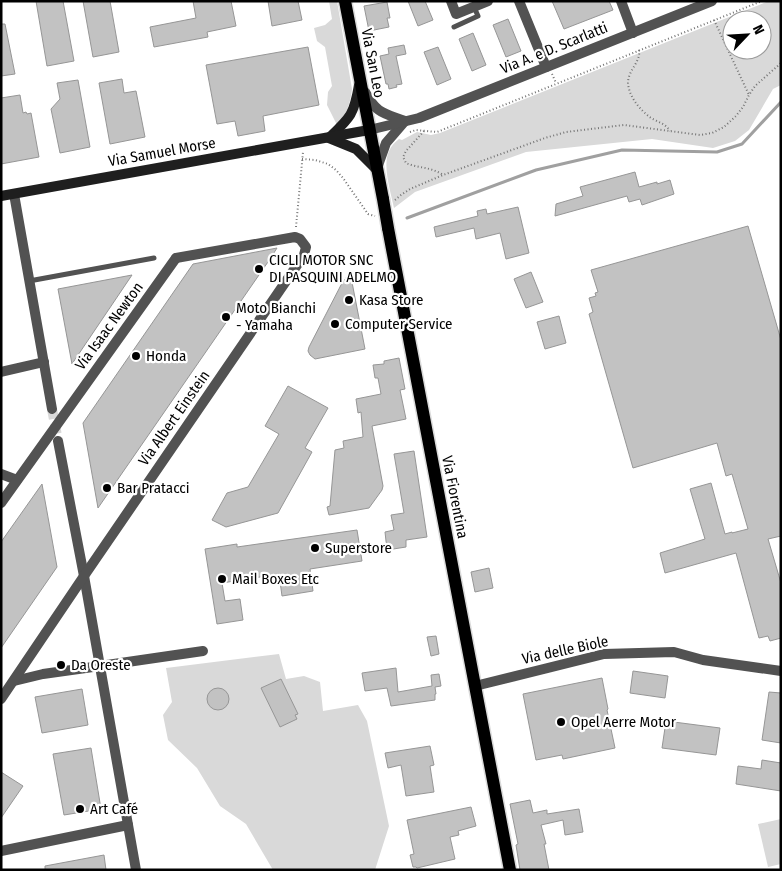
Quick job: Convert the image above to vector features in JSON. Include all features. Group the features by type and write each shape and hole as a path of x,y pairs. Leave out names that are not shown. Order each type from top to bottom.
{"main road":[{"name":"Via San Leo","path":"345,1 369,130"},
{"name":"Via Fiorentina","path":"369,130 376,169 388,201 388,228 510,870"}],"street":[{"path":"451,1 456,14 488,1"},
{"path":"518,1 546,67"},
{"path":"621,1 633,33"},
{"name":"Via A. e D. Scarlatti","path":"369,130 419,118 707,2"},
{"path":"360,82 371,103 381,112 405,121 386,143 376,169 356,149 328,138 349,119 356,105 360,82"},
{"name":"Via Samuel Morse","path":"1,196 369,130"},
{"path":"14,194 52,409"},
{"name":"Via Isaac Newton","path":"1,502 176,258 291,237"},
{"name":"Via Albert Einstein","path":"1,699 304,256 306,247 300,239 291,237"},
{"path":"1,372 44,362"},
{"path":"58,441 136,870"},
{"path":"1,474 17,480"},
{"path":"14,681 44,674 203,651"},
{"name":"Via delle Biole","path":"475,686 604,654 674,652 704,660 781,671"},
{"path":"1,851 128,824"}],"lane":[{"path":"454,28 478,16 474,7"},
{"name":"Via Isaac Newton","path":"29,281 154,258"}],"path":[{"path":"408,133 416,130 437,132 762,1"},
{"path":"714,20 749,95"},
{"path":"638,50 640,55 630,72 628,81 630,91 642,111 652,119 667,126 670,131"},
{"path":"388,201 443,175 566,132 624,125 700,135 712,134 724,127 736,116 755,86 781,63"},
{"path":"424,131 403,157 406,163 438,171 443,175"},
{"path":"291,237 304,142"},
{"path":"302,159 328,164 336,170 344,178 368,214 375,216"}],"shaded area":[{"path":"329,1 337,1 352,89 348,109 337,125 327,105 328,92 332,86 325,47 317,41 314,28 325,25 332,19"},
{"path":"769,1 781,1 781,85 773,89 749,130 735,141 713,148 652,139 526,152 415,192 394,208 386,164 391,147 399,139 402,140 417,132 431,135 722,20 722,60 772,60 772,10 747,10"},
{"path":"279,654 286,679 304,676 320,682 323,711 358,705 367,721 389,826 375,870 273,870 246,824 220,806 197,768 168,740 163,715 172,702 166,668"},
{"path":"781,819 781,864 768,867 758,824"}],"building":[{"path":"36,1 63,1 74,61 47,66"},
{"path":"83,1 110,1 119,52 93,57"},
{"path":"193,1 231,1 236,26 207,32 208,37 154,47 150,27 196,18"},
{"path":"268,1 298,1 302,20 272,26"},
{"path":"408,1 425,1 433,20 418,26"},
{"path":"552,1 609,1 613,10 564,29"},
{"path":"387,2 390,18 387,18 389,27 369,31 364,6"},
{"path":"508,19 521,51 506,57 493,25"},
{"path":"1,24 5,24 15,74 1,76"},
{"path":"473,33 486,65 472,71 459,39"},
{"path":"404,45 406,54 396,56 402,84 389,89 388,84 386,84 380,56 389,54 388,48"},
{"path":"308,47 319,105 263,116 265,131 238,136 235,121 217,124 206,65"},
{"path":"438,47 451,79 437,85 424,52"},
{"path":"122,79 124,93 136,91 145,137 110,144 99,83"},
{"path":"78,80 90,147 60,153 51,109 60,99 57,83"},
{"path":"20,95 23,113 31,113 39,157 1,164 1,98"},
{"path":"635,172 639,187 670,180 674,194 642,205 640,199 629,202 627,196 555,216 556,204 583,196 580,187"},
{"path":"518,207 529,253 506,259 500,233 476,239 474,228 436,237 434,227 478,216 477,211 486,209 487,214"},
{"path":"748,226 781,340 781,536 768,539 781,583 781,638 770,641 768,636 759,638 736,553 665,573 660,553 705,539 690,489 711,483 725,534 748,529 732,474 726,476 717,443 633,468 589,314 593,312 589,298 596,296 595,293 598,292 591,270"},
{"path":"277,248 98,508 83,423 193,264"},
{"path":"350,272 365,349 315,359 308,351 309,347 341,285"},
{"path":"531,272 543,302 526,308 514,279"},
{"path":"132,275 72,364 58,289"},
{"path":"559,316 566,343 545,349 537,322"},
{"path":"399,358 405,389 400,390 406,419 372,426 383,486 382,490 369,508 329,515 327,507 330,506 335,450 344,448 343,441 363,437 361,412 358,413 356,399 381,394 378,378 375,378 373,365 384,364 384,361"},
{"path":"288,386 328,408 305,448 312,452 278,513 226,527 212,520 227,493 248,487 279,434 265,426"},
{"path":"414,451 427,537 406,540 406,547 387,550 385,532 394,530 391,515 404,513 394,454"},
{"path":"42,484 57,567 1,648 1,542"},
{"path":"357,530 362,561 310,569 313,591 282,596 279,574 222,583 225,601 240,599 243,620 217,624 205,549 237,544 237,547"},
{"path":"489,568 493,588 475,592 471,572"},
{"path":"436,636 439,654 431,656 427,637"},
{"path":"396,668 398,692 432,686 431,675 439,674 441,686 435,687 435,700 391,706 387,688 365,691 362,673"},
{"path":"633,671 668,676 665,698 630,693"},
{"path":"602,678 615,748 563,759 562,755 536,760 523,694"},
{"path":"281,679 298,714 295,715 297,719 280,727 261,688"},
{"path":"218,688 226,691 229,699 226,707 218,710 210,707 207,699 210,691"},
{"path":"82,689 88,725 42,733 35,697"},
{"path":"769,692 781,693 781,743 762,740"},
{"path":"666,721 720,728 716,755 662,748"},
{"path":"430,746 434,765 430,766 434,792 406,796 401,765 388,768 385,753"},
{"path":"91,748 101,809 64,815 53,754"},
{"path":"762,760 781,763 781,791 736,784 738,766 761,769"},
{"path":"1,772 23,786 1,818"},
{"path":"530,800 533,813 547,810 547,814 579,809 583,832 565,835 563,820 541,825 546,844 544,844 549,870 520,870 516,845 518,844 510,804"},
{"path":"471,807 476,826 458,831 459,835 450,837 455,859 417,868 413,867 410,855 414,854 407,820"},
{"path":"104,855 106,870 45,870 45,866"}],"waterway":[{"path":"407,218 536,170 622,150 717,152 742,144 781,102"}],"tunnel":[{"path":"52,409 58,441"}],"place":[{"name":"CICLI MOTOR SNC DI PASQUINI ADELMO","path":"259,269"},
{"name":"Kasa Store","path":"349,300"},
{"name":"Moto Bianchi - Yamaha","path":"226,317"},
{"name":"Computer Service","path":"335,324"},
{"name":"Honda","path":"136,356"},
{"name":"Bar Pratacci","path":"107,488"},
{"name":"Superstore","path":"315,548"},
{"name":"Mail Boxes Etc","path":"222,579"},
{"name":"Da Oreste","path":"61,665"},
{"name":"Opel Aerre Motor","path":"561,722"},
{"name":"Art Café","path":"80,809"}]}
